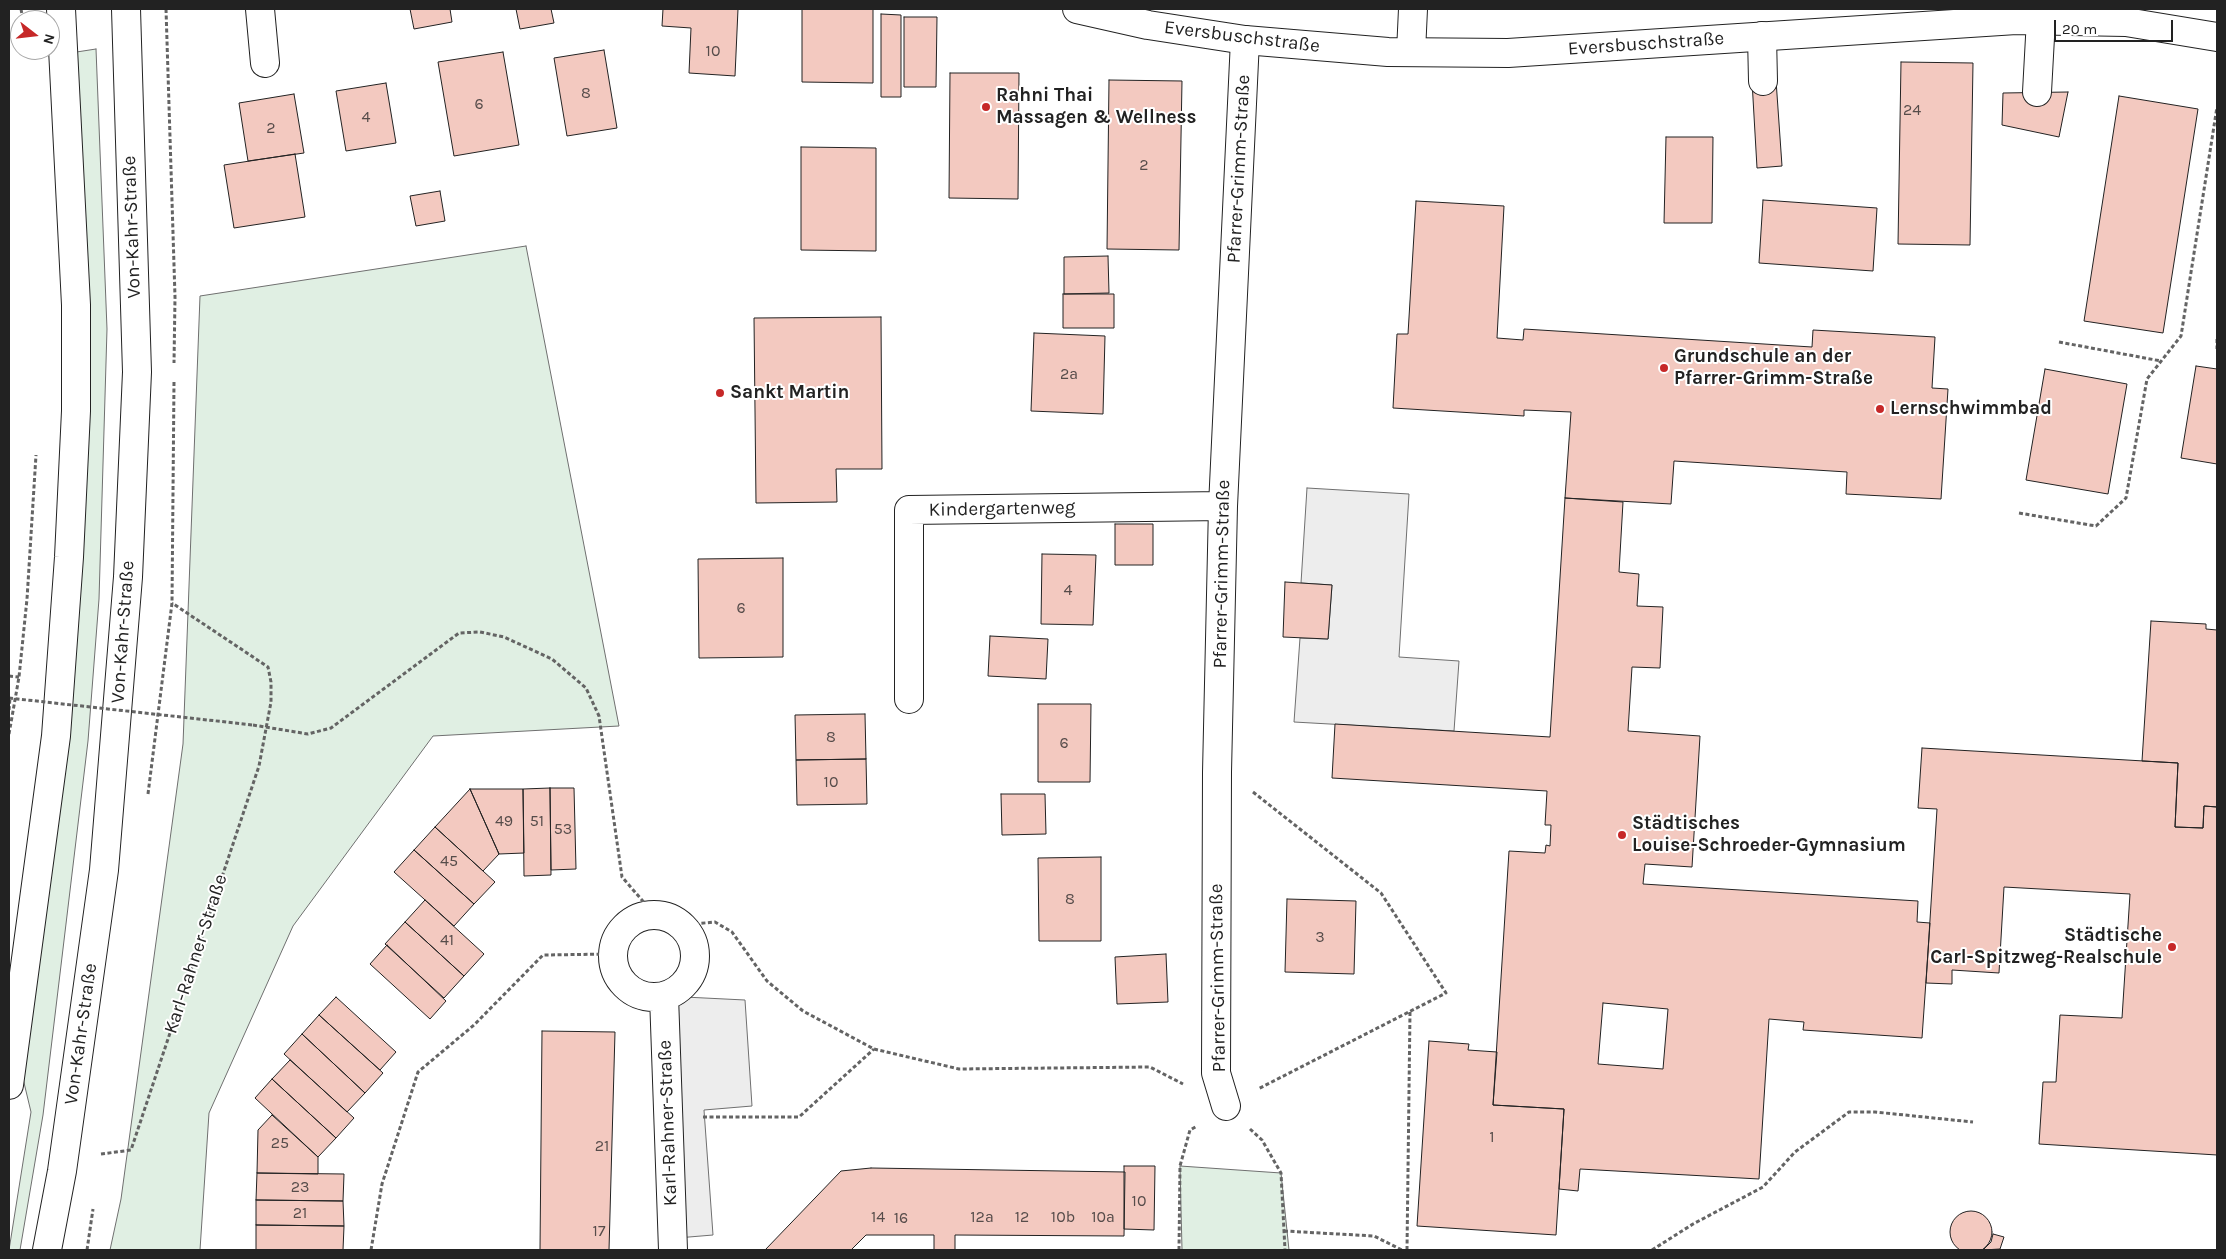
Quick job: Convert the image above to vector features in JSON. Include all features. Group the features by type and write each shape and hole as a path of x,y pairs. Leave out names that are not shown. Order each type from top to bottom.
{"main road":[{"path":"9,1085 56,736 69,557 76,411 76,305 61,9"},
{"name":"Von-Kahr-Straße","path":"47,1250 62,1171 104,870 128,577 137,372 126,9"},
{"path":"260,9 265,64"},
{"name":"Eversbuschstraße","path":"1077,9 1133,15 1245,40 1343,49 1411,52 1508,53 2042,20 2126,22 2190,31 2217,37"},
{"path":"1411,52 1413,9"},
{"path":"2037,92 2042,20"},
{"path":"1762,36 1764,81"},
{"name":"Pfarrer-Grimm-Straße","path":"1226,1106 1216,1073 1217,772 1223,506 1245,40"},
{"name":"Kindergartenweg","path":"909,699 909,510 1223,506"},
{"path":"654,914 674,919 682,925 690,935 694,947 692,972 676,991 664,996 645,996 628,988 614,967 613,954 615,942 626,926 641,916 654,914"},
{"name":"Karl-Rahner-Straße","path":"664,996 673,1250"}],"path":[{"path":"2019,513 2096,526 2126,498 2147,379 2181,336 2217,107"},
{"path":"2217,339 2217,349"},
{"path":"2059,342 2161,361"},
{"path":"9,734 20,677 28,599 36,452"},
{"path":"172,603 268,667 271,682 271,702 266,728"},
{"path":"9,710 9,698 253,725 308,734 331,728 459,633 480,632 504,637 552,660 586,688 599,716 622,877 654,914"},
{"path":"9,676 20,677"},
{"name":"Karl-Rahner-Straße","path":"101,1154 131,1150 259,766 266,728"},
{"path":"1217,772 1260,797 1381,893 1446,993 1226,1106"},
{"path":"682,925 715,922 732,932 767,982 803,1011 874,1049 959,1068 1150,1067 1226,1106 1262,1140 1281,1173 1285,1250"},
{"path":"371,1250 382,1184 418,1072 474,1025 543,955 613,954"},
{"path":"1407,1250 1410,1012"},
{"path":"667,1117 799,1117 874,1049"},
{"path":"1652,1250 1692,1224 1763,1187 1795,1152 1849,1112 1875,1112 1973,1122"},
{"path":"1179,1250 1180,1166 1190,1130"},
{"path":"1284,1231 1374,1236 1402,1250"}],"green space":[{"path":"96,49 107,329 99,599 88,741 43,1115 20,1250 9,1250 31,1112 20,1066 80,595 88,327 70,53"},
{"path":"526,246 619,726 433,736 293,926 209,1113 200,1250 110,1250 121,1199 183,744 200,296"},
{"path":"1180,1166 1281,1173 1289,1250 1182,1250"}],"shaded area":[{"path":"1307,488 1409,494 1399,657 1459,661 1454,731 1294,722 1300,638 1328,639 1332,585 1301,583"},
{"path":"664,996 745,1000 752,1106 704,1110 713,1235 677,1238"}],"building":[{"path":"410,9 450,9 452,22 414,29"},
{"path":"516,9 551,9 554,23 520,29"},
{"path":"663,9 738,9 735,76 689,73 691,28 662,26"},
{"path":"802,9 873,9 873,83 802,82"},
{"path":"881,14 901,15 901,97 881,97"},
{"path":"904,17 937,17 936,87 904,87"},
{"path":"604,50 617,128 567,136 554,58"},
{"path":"503,52 519,145 454,156 438,62"},
{"path":"1901,62 1973,63 1970,245 1898,244"},
{"path":"950,73 1019,73 1018,199 949,198"},
{"path":"1109,80 1182,81 1179,250 1107,249"},
{"path":"1776,80 1782,166 1757,168 1752,81"},
{"path":"386,83 396,143 346,151 336,91"},
{"path":"2068,92 2059,137 2002,125 2003,93"},
{"path":"294,94 304,153 248,161 239,103"},
{"path":"2119,96 2198,109 2163,333 2084,321"},
{"path":"1666,137 1713,137 1712,223 1664,223"},
{"path":"801,147 876,148 876,251 801,250"},
{"path":"295,154 305,217 234,228 224,165"},
{"path":"440,191 445,221 416,226 410,196"},
{"path":"1763,200 1877,208 1873,271 1759,263"},
{"name":"Grundschule an der Pfarrer-Grimm-Straße","path":"1416,201 1504,206 1497,338 1523,340 1524,329 1812,347 1813,330 1935,337 1932,388 1948,389 1941,499 1846,494 1847,472 1674,461 1671,504 1565,498 1571,412 1524,410 1524,416 1393,408 1397,334 1408,334"},
{"path":"1108,256 1109,293 1064,294 1064,257"},
{"path":"1063,294 1114,294 1114,328 1063,328"},
{"path":"881,317 882,469 836,469 837,502 756,503 754,318"},
{"path":"1034,333 1105,336 1103,414 1031,411"},
{"path":"2196,366 2217,369 2217,464 2181,458"},
{"path":"2045,369 2127,384 2108,494 2026,480"},
{"name":"Städtisches Louise-Schroeder-Gymnasium","path":"1565,498 1623,502 1619,572 1639,574 1637,606 1663,607 1660,668 1632,667 1628,731 1700,736 1692,867 1645,864 1643,884 1918,901 1917,922 1930,923 1922,1038 1803,1030 1804,1022 1769,1019 1759,1179 1580,1169 1578,1191 1559,1189 1564,1109 1493,1105 1509,851 1545,853 1546,845 1550,846 1551,825 1545,825 1547,791 1332,778 1335,724 1550,737","holes":["1603,1003 1668,1009 1663,1069 1598,1064"]},
{"path":"1115,524 1153,524 1153,565 1115,565"},
{"path":"1042,554 1096,555 1093,625 1041,624"},
{"path":"783,558 783,657 699,658 698,559"},
{"path":"1285,582 1332,585 1328,639 1283,637"},
{"path":"2151,621 2206,624 2206,629 2217,630 2217,807 2204,806 2203,828 2175,827 2178,763 2142,761"},
{"path":"990,636 1048,639 1046,679 988,676"},
{"path":"1038,704 1091,704 1090,782 1038,782"},
{"path":"865,714 866,759 796,760 795,715"},
{"name":"Städtische Carl-Spitzweg-Realschule","path":"1922,748 2178,763 2175,827 2203,828 2204,806 2217,807 2217,1155 2039,1144 2043,1082 2056,1082 2060,1015 2122,1018 2130,894 2004,887 1999,973 1952,970 1952,984 1926,983 1937,809 1918,808"},
{"path":"866,759 867,804 797,805 796,760"},
{"path":"550,788 574,788 576,869 551,870"},
{"path":"550,788 551,875 524,876 523,789"},
{"path":"470,789 523,789 524,853 499,854"},
{"path":"470,789 499,854 483,871 435,827"},
{"path":"1001,794 1045,794 1046,834 1002,835"},
{"path":"435,827 495,882 474,904 414,850"},
{"path":"414,850 474,904 454,926 394,872"},
{"path":"1101,857 1101,941 1039,941 1038,858"},
{"path":"1287,899 1356,901 1354,974 1285,972"},
{"path":"425,900 484,954 464,976 405,922"},
{"path":"405,922 464,976 444,998 385,944"},
{"path":"387,945 446,1001 430,1019 370,964"},
{"path":"1166,954 1168,1002 1117,1004 1115,957"},
{"path":"336,997 396,1052 380,1070 319,1015"},
{"path":"319,1015 383,1073 365,1093 302,1034"},
{"path":"542,1031 615,1032 609,1250 540,1250"},
{"path":"302,1034 365,1093 347,1112 284,1054"},
{"path":"1429,1041 1469,1044 1468,1050 1497,1052 1493,1105 1564,1109 1556,1235 1417,1226"},
{"path":"290,1060 354,1118 336,1138 272,1079"},
{"path":"272,1079 336,1138 318,1157 255,1098"},
{"path":"272,1115 318,1157 318,1174 257,1173 258,1130"},
{"path":"1124,1166 1155,1166 1154,1230 1124,1229"},
{"path":"871,1168 1125,1172 1124,1236 955,1235 955,1250 934,1250 934,1235 866,1235 851,1250 765,1250 841,1171"},
{"path":"257,1173 344,1174 343,1201 256,1200"},
{"path":"256,1200 343,1201 344,1226 256,1225"},
{"path":"1967,1211 1975,1211 1986,1217 1992,1232 1986,1247 1975,1253 1967,1253 1956,1247 1950,1236 1950,1228 1956,1217"},
{"path":"256,1225 344,1226 343,1250 256,1250"},
{"path":"1993,1234 2004,1237 2000,1249 1983,1250 1991,1242"}],"place":[{"name":"Rahni Thai Massagen & Wellness","path":"986,107"},
{"name":"Grundschule an der Pfarrer-Grimm-Straße","path":"1664,368"},
{"name":"Sankt Martin","path":"720,393"},
{"name":"Lernschwimmbad","path":"1880,409"},
{"name":"Städtisches Louise-Schroeder-Gymnasium","path":"1622,835"},
{"name":"Städtische Carl-Spitzweg-Realschule","path":"2172,947"}]}
